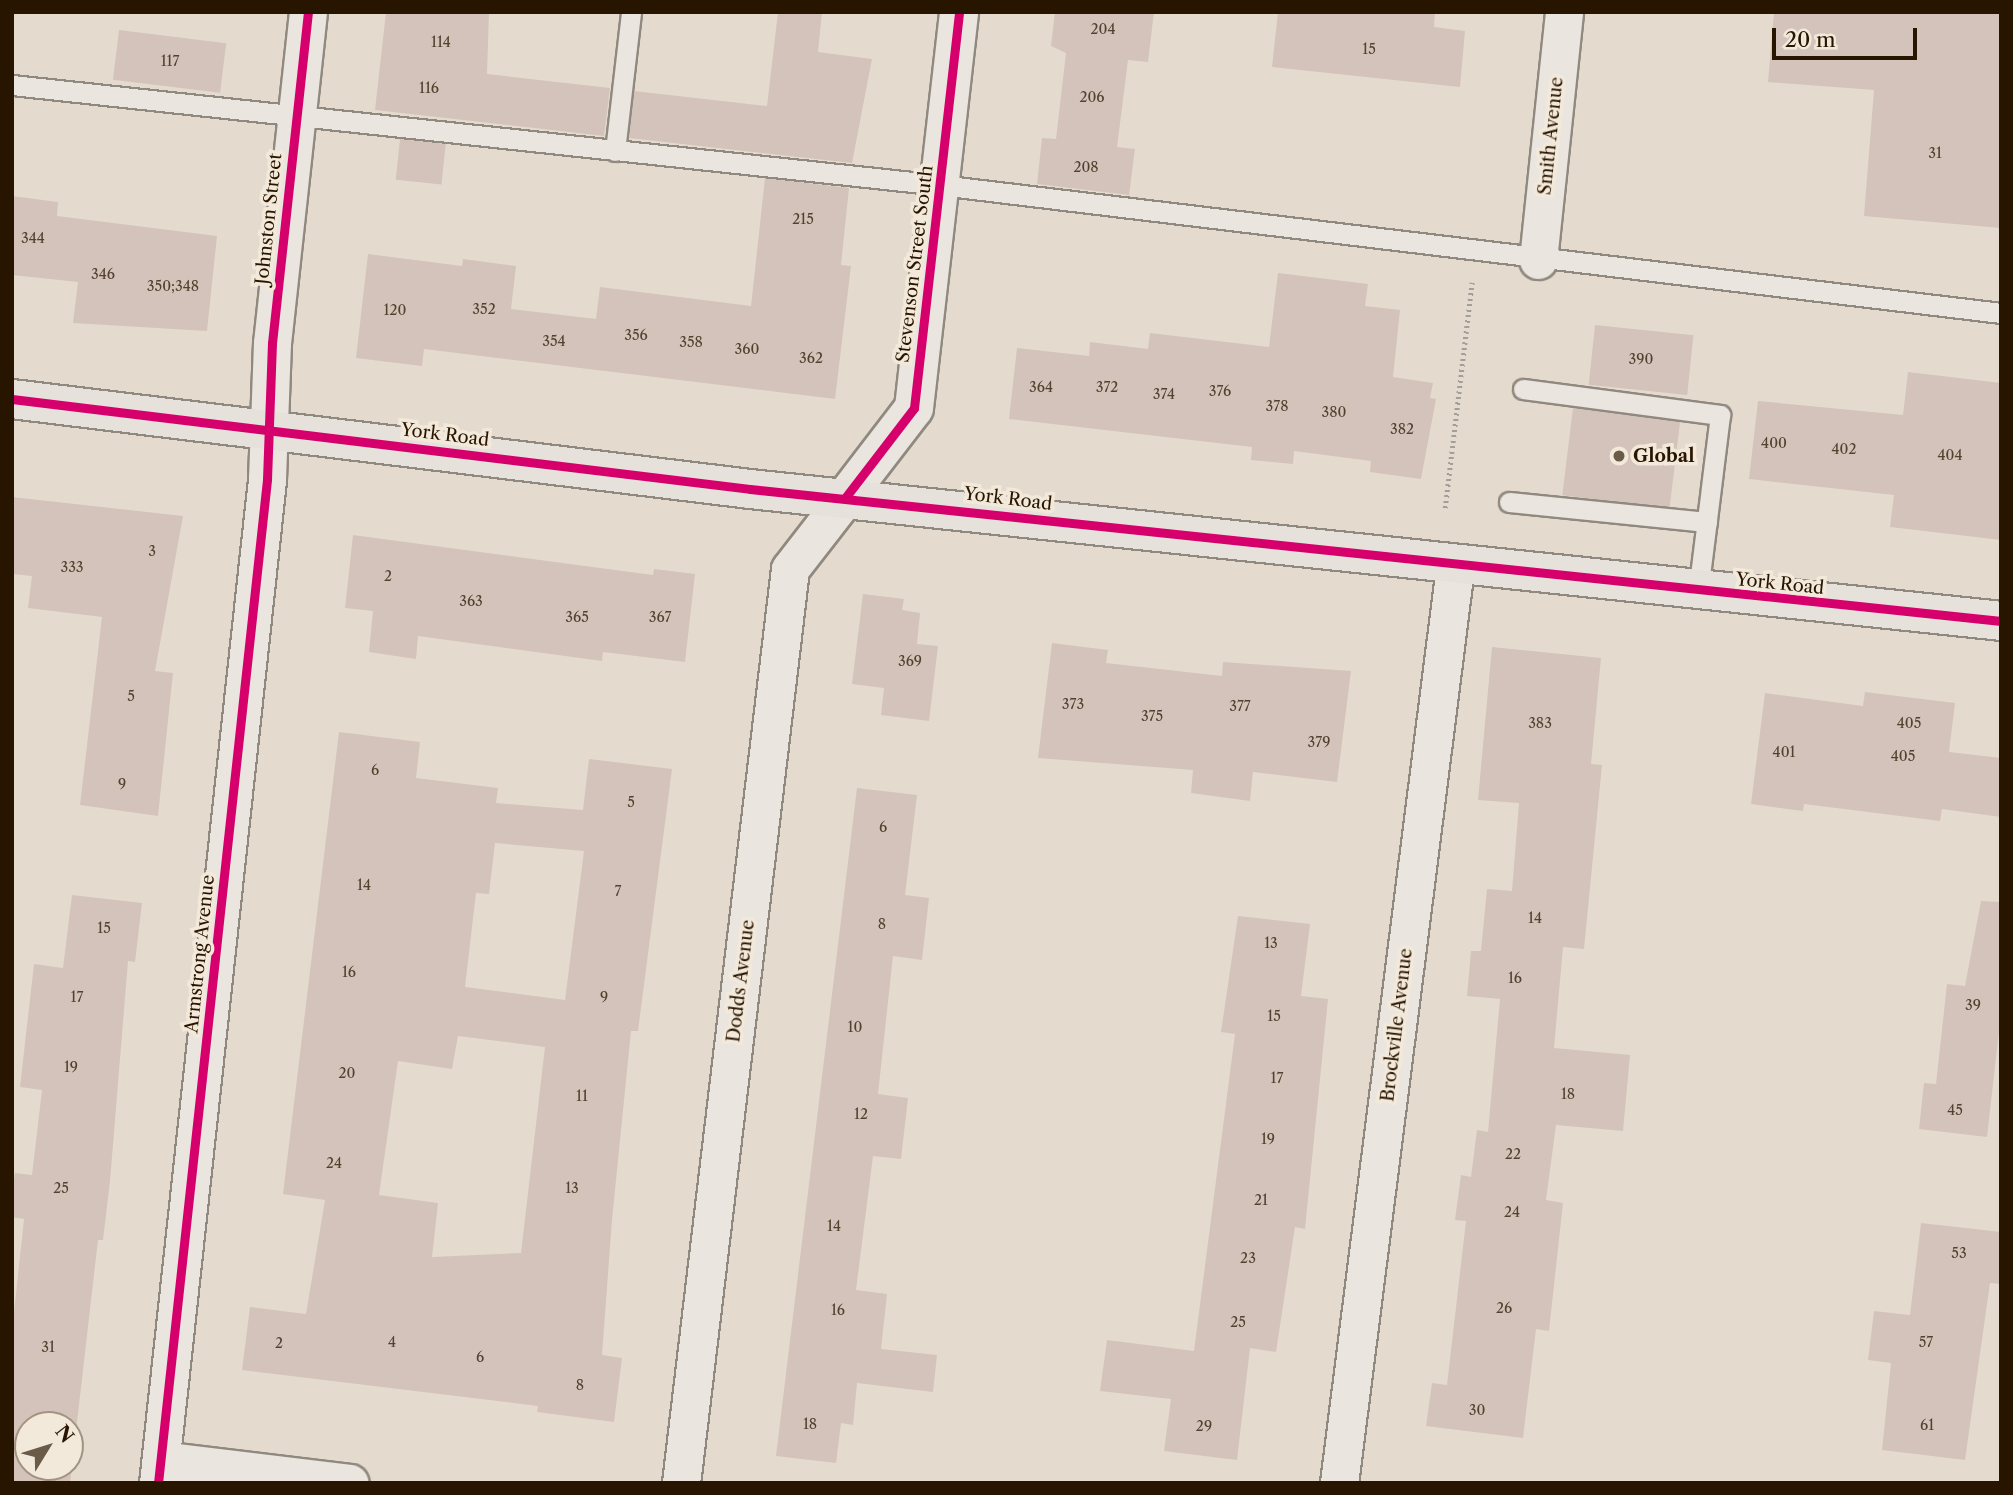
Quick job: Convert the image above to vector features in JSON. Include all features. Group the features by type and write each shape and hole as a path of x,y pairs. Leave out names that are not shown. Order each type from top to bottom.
{"main road":[{"name":"York Road","path":"12,398 845,498 1455,567 2001,621"}],"street":[{"name":"Johnston Street","path":"272,429 272,343 308,12"},
{"name":"Stevenson Street South","path":"845,498 914,408 959,12"},
{"name":"Smith Avenue","path":"1538,260 1564,12"},
{"name":"Armstrong Avenue","path":"160,1471 272,429"},
{"name":"Dodds Avenue","path":"681,1483 790,569 845,498"},
{"name":"Brockville Avenue","path":"1339,1483 1455,567"},
{"path":"160,1471 350,1483"}],"lane":[{"path":"615,151 631,12"},
{"path":"12,85 940,185 1538,260 2001,313"},
{"path":"1523,389 1720,415 1698,592"},
{"path":"1509,502 1707,522"}],"path":[{"path":"1445,508 1476,252"}],"building":[{"path":"386,12 489,12 487,74 610,88 604,136 375,110"},
{"path":"778,12 822,12 818,52 872,59 852,163 629,138 634,91 767,106"},
{"path":"1055,12 1154,12 1148,62 1128,60 1117,147 1135,149 1129,195 1037,184 1042,138 1056,139 1066,53 1051,46"},
{"path":"1278,12 1435,12 1434,27 1465,31 1460,87 1272,67"},
{"path":"1774,12 2001,12 2001,228 1864,216 1874,90 1768,82"},
{"path":"119,30 226,43 220,93 113,80"},
{"path":"400,139 446,144 441,185 396,180"},
{"path":"765,178 849,188 841,265 851,266 835,399 424,349 422,366 356,358 368,254 462,266 463,259 516,266 511,309 596,319 600,287 751,306"},
{"path":"12,196 58,202 57,216 217,236 207,331 73,323 78,282 12,275"},
{"path":"1278,273 1368,284 1365,306 1400,310 1393,377 1433,383 1430,398 1436,399 1421,479 1370,472 1371,461 1294,451 1293,464 1251,460 1252,447 1009,419 1017,348 1089,356 1090,342 1148,349 1150,333 1269,347"},
{"path":"1595,325 1693,335 1687,395 1589,385"},
{"path":"1908,372 2001,383 2001,540 1890,527 1894,495 1749,479 1758,401 1903,415"},
{"path":"1573,408 1680,421 1669,509 1562,495"},
{"path":"12,497 183,516 155,671 173,673 158,816 80,805 102,617 28,608 32,576 12,574"},
{"path":"353,535 653,575 654,569 695,574 685,662 603,652 602,661 418,636 416,659 369,652 373,611 345,608"},
{"path":"863,594 904,599 902,610 920,613 917,644 938,646 929,721 881,715 884,688 852,684"},
{"path":"1052,643 1108,650 1106,663 1222,676 1223,662 1351,671 1337,782 1253,772 1250,801 1191,793 1193,770 1038,758"},
{"path":"1492,647 1601,658 1591,764 1602,765 1584,949 1563,947 1554,1048 1630,1055 1623,1131 1556,1125 1546,1200 1563,1203 1549,1331 1536,1329 1523,1438 1426,1426 1432,1383 1447,1385 1466,1221 1455,1220 1461,1175 1471,1177 1477,1130 1488,1132 1500,999 1467,996 1471,951 1481,951 1487,889 1512,891 1519,803 1478,800"},
{"path":"1865,692 1955,703 1949,752 2001,758 2001,817 1942,809 1940,821 1804,804 1803,811 1751,804 1765,693 1863,706"},
{"path":"339,732 420,742 416,778 498,788 496,803 583,810 589,759 672,769 638,1031 631,1031 612,1220 602,1355 622,1358 614,1422 537,1412 538,1406 242,1370 250,1307 306,1314 325,1200 283,1194","holes":["495,843 584,851 565,1000 465,987 476,893 489,894","458,1036 545,1047 521,1253 432,1257 438,1203 379,1195 398,1061 452,1069"]},
{"path":"857,788 917,795 905,895 929,898 922,960 893,956 878,1094 908,1098 901,1159 873,1156 856,1290 887,1294 881,1349 937,1355 933,1392 857,1383 853,1425 841,1423 836,1463 776,1456"},
{"path":"72,895 142,903 135,962 128,961 110,1181 103,1240 98,1240 78,1411 14,1411 14,1481 70,1483 12,1483 12,1331 24,1219 12,1217 12,1194 15,1173 32,1175 42,1090 20,1087 34,964 63,968"},
{"path":"1981,901 2001,902 2001,1014 1987,1137 1919,1129 1924,1083 1936,1084 1947,984 1965,986"},
{"path":"1238,916 1310,924 1301,996 1328,999 1305,1229 1295,1227 1276,1352 1250,1348 1237,1460 1164,1451 1171,1399 1100,1391 1107,1340 1194,1351 1235,1034 1221,1032"},
{"path":"1921,1223 2001,1232 2001,1284 1990,1283 1965,1460 1882,1450 1891,1363 1868,1360 1874,1311 1910,1315"}],"cycle path":[{"path":"158,1483 267,479 272,343 308,12"},
{"path":"845,498 914,408 959,12"},
{"path":"12,399 750,489 2001,621"}],"place":[{"name":"Global","path":"1619,456"}]}
